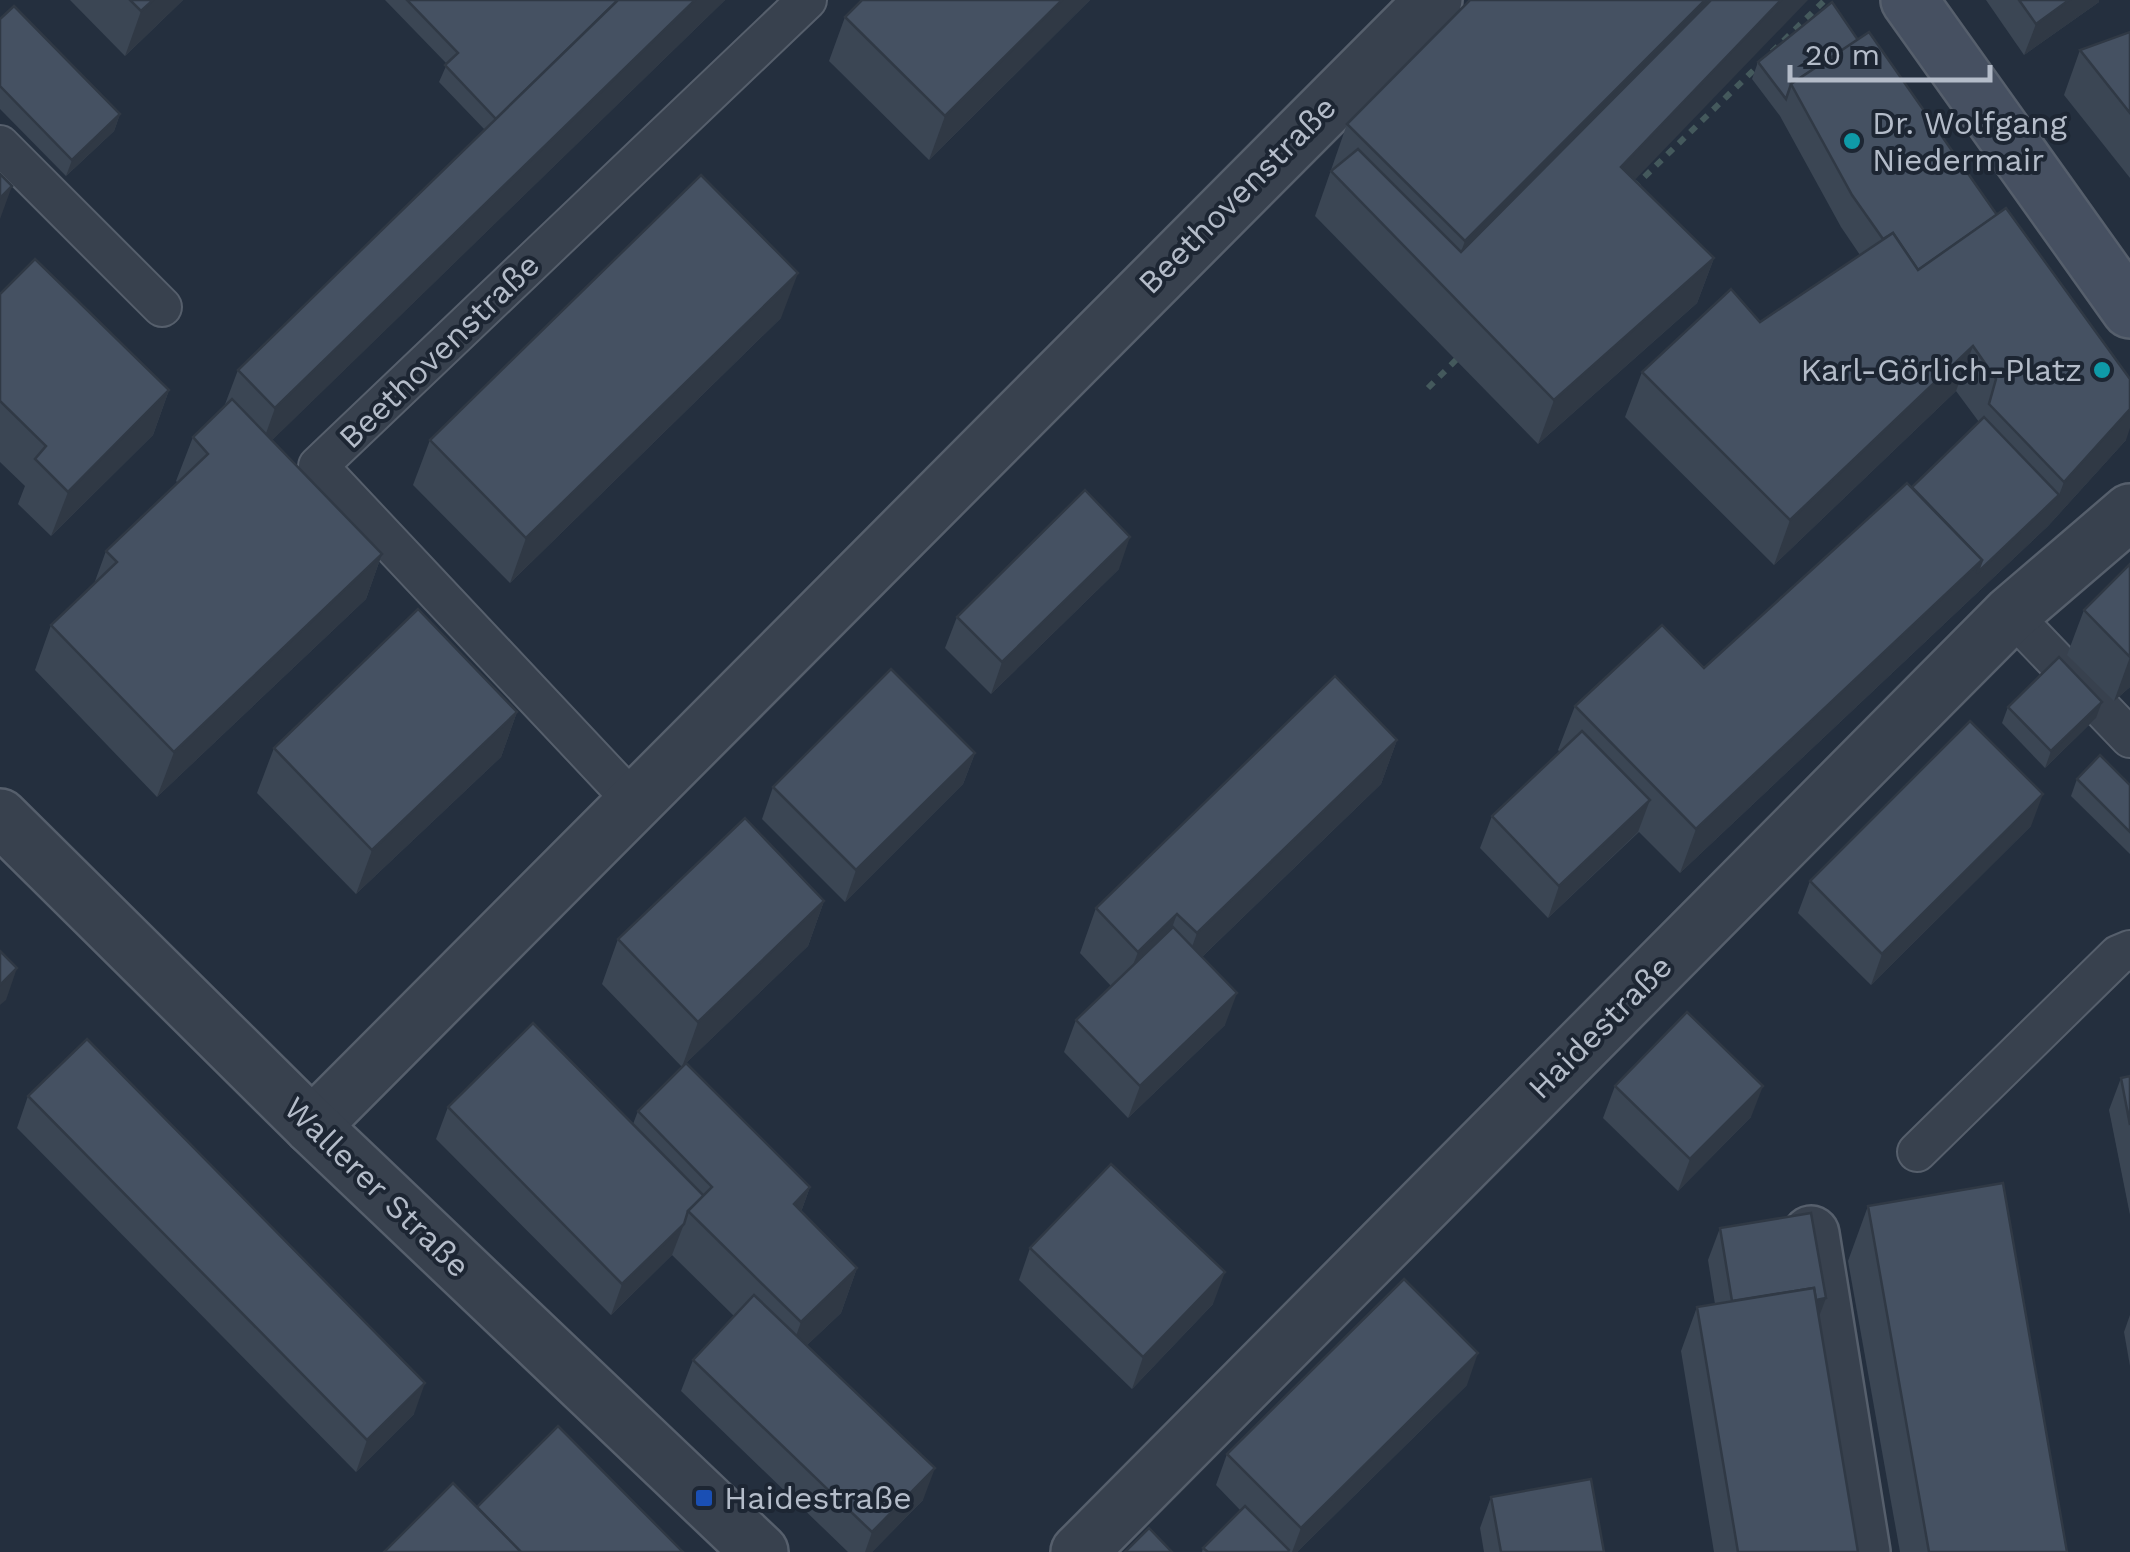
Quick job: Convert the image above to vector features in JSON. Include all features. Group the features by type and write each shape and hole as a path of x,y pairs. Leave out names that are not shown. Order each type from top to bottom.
{"main road":[{"path":"1908,0 2130,310"}],"street":[{"name":"Beethovenstraße","path":"312,1126 1418,5"},
{"name":"Haidestraße","path":"1079,1552 2012,614 2130,512"},
{"name":"Wallerer Straße","path":"0,817 312,1126 760,1552"},
{"path":"1809,1222 1862,1552"}],"lane":[{"name":"Beethovenstraße","path":"634,802 318,466 806,0"},
{"path":"0,145 162,306"},
{"path":"2012,614 2130,738"},
{"path":"1917,1152 2118,955 2130,950"}],"path":[{"path":"1626,194 1825,0"},
{"path":"1428,388 1470,346"}],"building":[{"path":"130,0 153,0 141,11"},
{"path":"407,0 618,0 496,119 445,65 458,53"},
{"path":"618,0 695,0 275,408 238,370"},
{"path":"862,0 1062,0 945,116 845,17"},
{"path":"1470,0 1705,0 1465,241 1347,124"},
{"path":"1711,0 1781,0 1621,167 1714,258 1554,400 1331,171 1358,149 1461,252"},
{"path":"2019,0 2069,0 2036,24"},
{"path":"1832,2 1858,40 1791,84 1786,99 1758,62"},
{"path":"14,6 120,114 72,160 0,86 0,19"},
{"path":"1869,32 1997,215 1918,270 1893,233 1883,239 1852,195 1791,84"},
{"path":"2130,32 2130,113 2080,50"},
{"path":"0,174 12,186 0,198"},
{"path":"701,175 798,273 526,538 430,440"},
{"path":"2006,208 2130,379 2130,409 2064,482 1989,404 1996,379 1973,346 1790,520 1642,372 1731,289 1760,322 1893,233 1918,270"},
{"path":"35,259 169,390 68,492 35,459 46,446 0,401 0,294"},
{"path":"232,399 382,554 174,752 51,625 117,562 106,551 208,454 193,437"},
{"path":"1984,417 2059,495 1977,573 1982,560 1912,487"},
{"path":"1907,483 1982,560 1696,829 1575,706 1662,625 1704,668"},
{"path":"1085,490 1130,537 1002,662 957,617"},
{"path":"2130,564 2130,657 2084,610"},
{"path":"418,609 517,712 372,850 274,748"},
{"path":"2059,657 2102,702 2051,751 2008,707"},
{"path":"891,669 975,753 856,870 773,787"},
{"path":"1335,676 1397,740 1197,933 1177,914 1138,952 1096,908"},
{"path":"1970,721 2043,794 1882,954 1810,881"},
{"path":"1582,731 1650,800 1559,886 1492,816"},
{"path":"2100,755 2130,785 2130,832 2077,779"},
{"path":"745,818 824,901 698,1022 618,939"},
{"path":"1173,927 1237,993 1140,1086 1076,1020"},
{"path":"0,951 17,968 0,985"},
{"path":"1687,1012 1763,1086 1690,1159 1615,1086"},
{"path":"533,1023 704,1196 688,1211 684,1224 622,1284 448,1107"},
{"path":"87,1039 425,1383 367,1440 28,1096"},
{"path":"686,1063 810,1187 794,1204 857,1268 801,1322 688,1211 712,1187 638,1111"},
{"path":"2130,1076 2130,1125 2121,1078"},
{"path":"1111,1164 1225,1272 1143,1357 1030,1248"},
{"path":"2003,1183 2067,1552 1929,1552 1868,1206"},
{"path":"1811,1213 1826,1298 1816,1300 1814,1288 1732,1301 1720,1228"},
{"path":"1404,1279 1478,1353 1301,1528 1227,1454"},
{"path":"1814,1288 1858,1552 1738,1552 1697,1307"},
{"path":"754,1295 935,1468 872,1532 693,1360"},
{"path":"558,1426 683,1552 521,1552 477,1507"},
{"path":"1591,1479 1604,1552 1501,1552 1491,1497"},
{"path":"453,1483 521,1552 384,1552"},
{"path":"1245,1506 1288,1552 1208,1552 1203,1548"},
{"path":"1149,1528 1172,1552 1125,1552"}],"place":[{"name":"Dr. Wolfgang Niedermair","path":"1852,141"},
{"name":"Karl-Görlich-Platz","path":"2102,370"},
{"name":"Haidestraße","path":"704,1498"}]}
